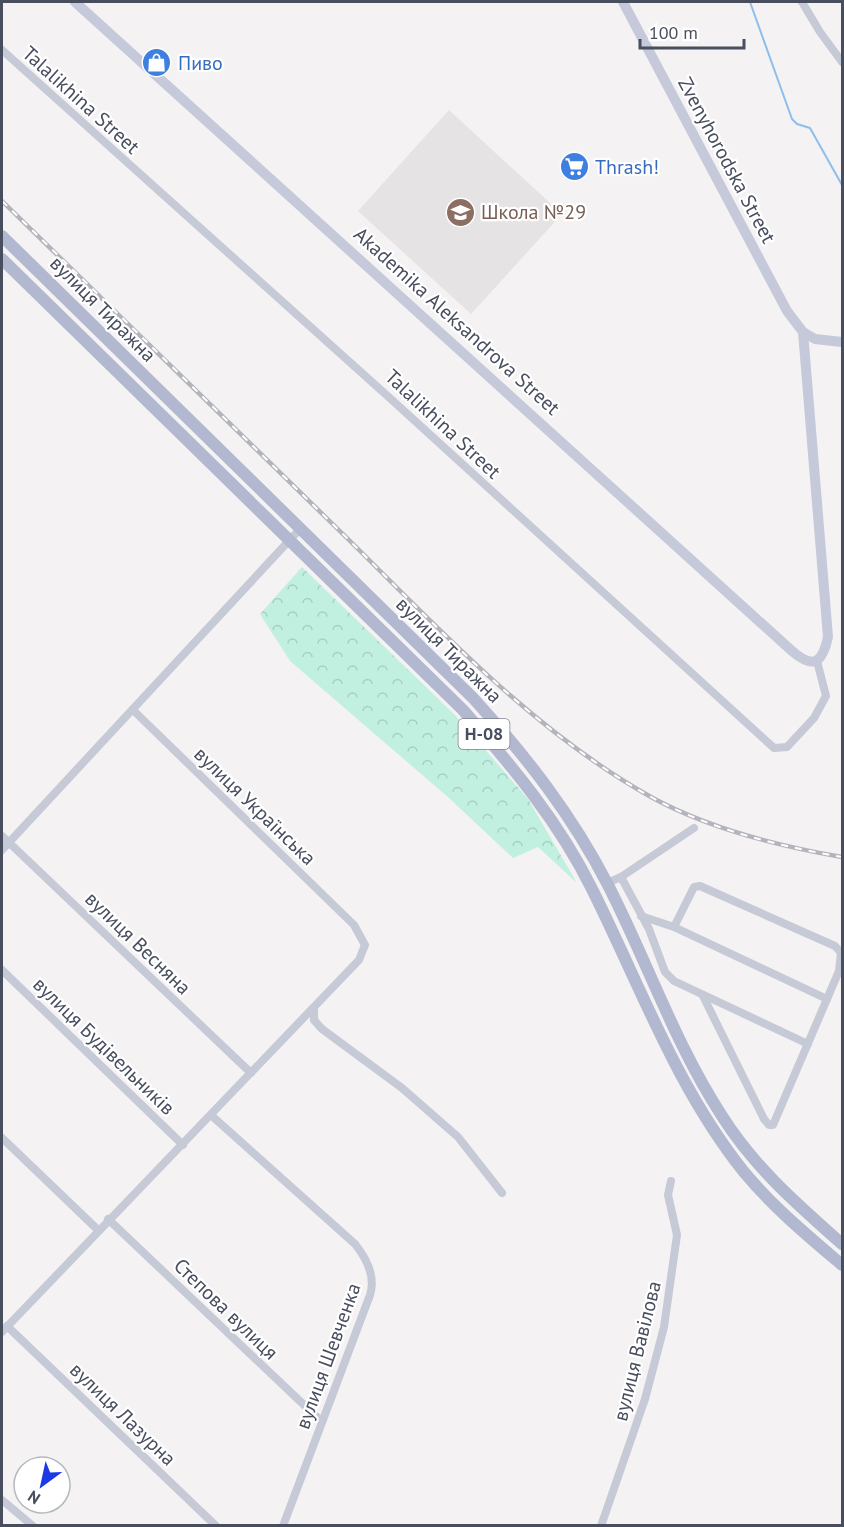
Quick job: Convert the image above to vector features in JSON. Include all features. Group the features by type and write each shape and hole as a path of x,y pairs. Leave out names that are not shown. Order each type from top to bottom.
{"main road":[{"name":"вулиця Тиражна","path":"2,236 299,530 473,698 512,741 571,819 607,883 690,1061 722,1117 758,1166 843,1244"},
{"name":"вулиця Тиражна","path":"2,259 463,710 536,796 592,888 681,1078 703,1114 744,1172 775,1206 843,1265"},
{"path":"592,888 607,883"}],"street":[{"name":"Akademika Aleksandrova Street","path":"75,2 792,651 805,661 817,661"},
{"name":"Zvenyhorodska Street","path":"623,2 788,311 802,333 828,637 822,657 817,661"},
{"path":"802,2 820,32 843,62"},
{"name":"Talalikhina Street","path":"2,50 774,748 787,747 823,704 826,689 817,661"},
{"path":"802,333 815,339 843,342"},
{"path":"2,850 299,530"},
{"name":"вулиця Українська","path":"133,710 354,926 365,945 359,960 314,1008"},
{"path":"607,883 621,877 694,828"},
{"name":"вулиця Весняна","path":"2,836 251,1073"},
{"path":"621,877 649,929 665,972 674,981 808,1044"},
{"path":"674,927 694,887 700,886 835,946 841,952 842,964 777,1121 769,1125 703,996"},
{"path":"641,916 674,927 827,999"},
{"name":"вулиця Будівельників","path":"2,970 183,1145"},
{"path":"3,1330 314,1008"},
{"path":"314,1008 314,1020 322,1029 402,1088 458,1137 502,1193"},
{"name":"вулиця Шевченка","path":"212,1116 343,1232 365,1256 373,1280 372,1289 283,1526"},
{"path":"2,1138 98,1230"},
{"name":"вулиця Вавілова","path":"601,1526 645,1399 664,1327 677,1245 668,1195 672,1180"},
{"name":"Степова вулиця","path":"108,1219 322,1422"},
{"name":"вулиця Лазурна","path":"3,1330 216,1526"},
{"path":"2,1500 33,1526"}],"shaded area":[{"name":"Школа №29","path":"449,110 562,214 471,314 358,211"}],"green space":[{"path":"302,567 456,716 528,799 577,883 538,847 513,858 449,798 290,661 260,614"}],"waterway":[{"path":"750,2 792,119 797,124 810,128 842,185"}],"railway":[{"path":"2,201 455,645 529,712 609,771 673,808 744,835 842,857"}],"place":[{"name":"Пиво","path":"157,63"},
{"name":"Thrash!","path":"574,167"},
{"name":"Школа №29","path":"460,212"}]}
